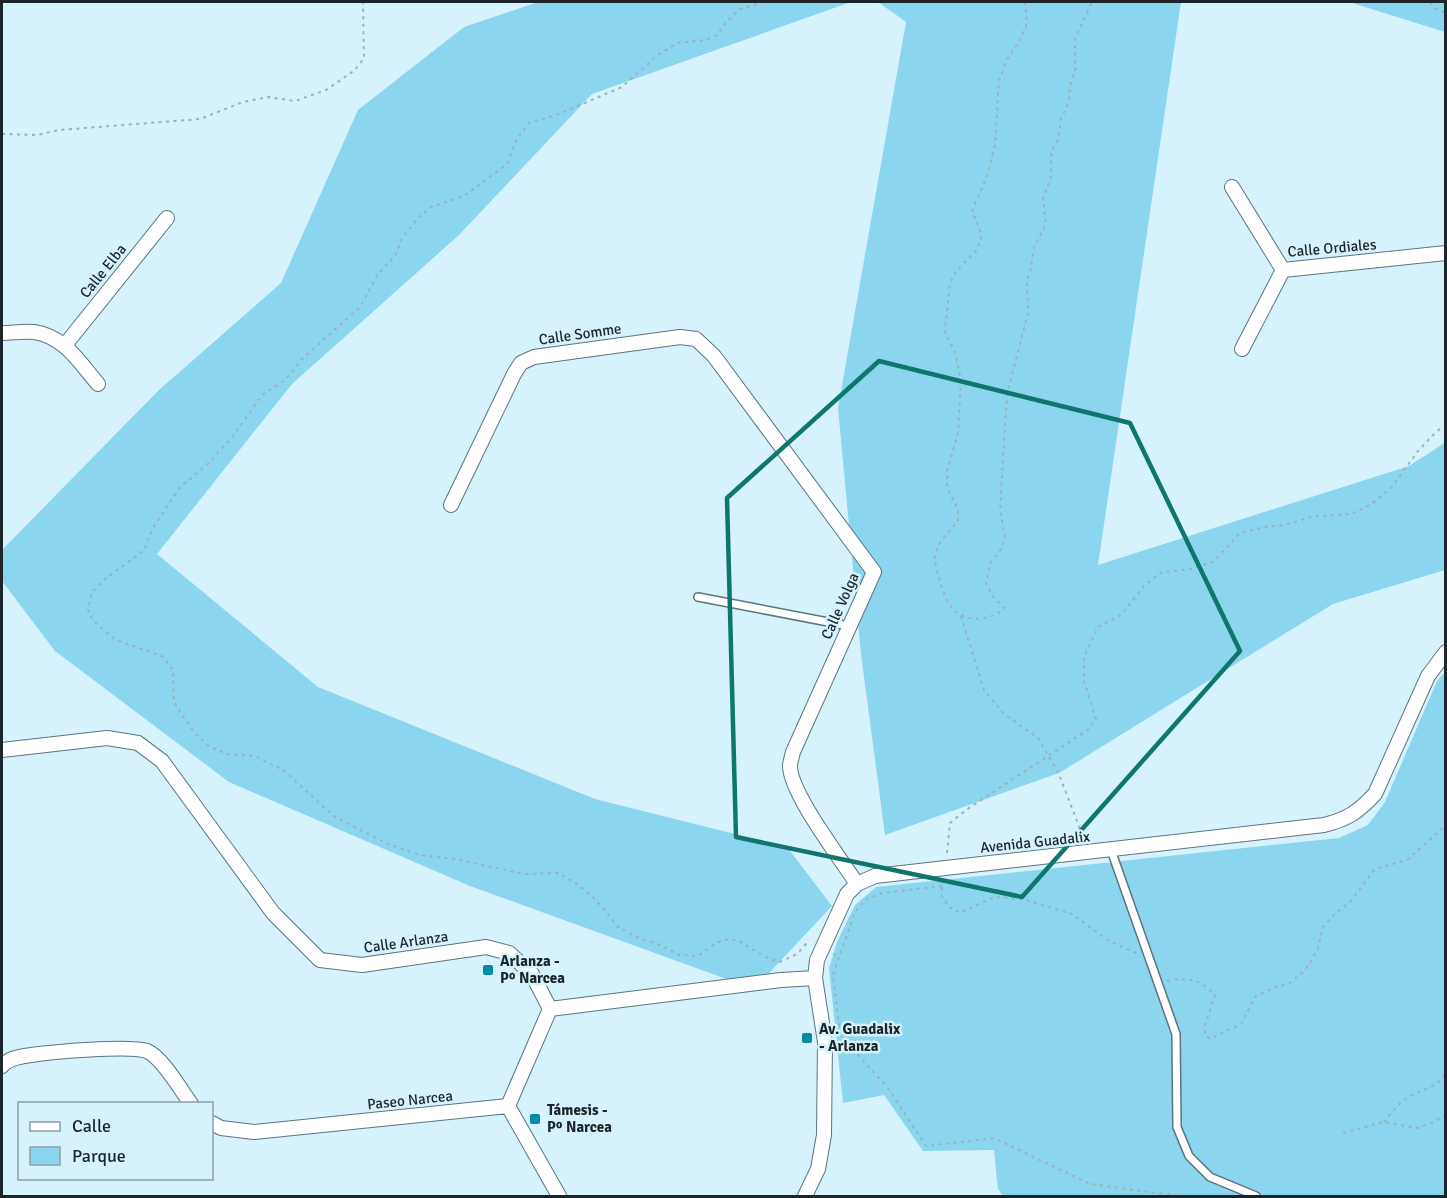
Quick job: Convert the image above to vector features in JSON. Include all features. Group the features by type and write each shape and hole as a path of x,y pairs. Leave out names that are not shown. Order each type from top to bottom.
{"street":[{"name":"Calle Ordiales","path":"1232,187 1283,270 1446,253"},
{"name":"Calle Elba","path":"65,345 167,218"},
{"path":"1242,349 1283,270"},
{"path":"2,333 33,332 50,336 65,345 98,384"},
{"name":"Calle Somme","path":"451,505 521,363 534,357 680,337 696,339"},
{"name":"Calle Volga","path":"696,339 714,356 874,572 792,753 790,766 793,781 805,804 857,884"},
{"name":"Avenida Guadalix","path":"857,884 875,876 1324,825 1343,820 1361,809 1375,794 1428,676 1446,652"},
{"name":"Calle Arlanza","path":"2,750 107,738 138,743 162,761 273,914 320,960 362,965 486,947 509,953 532,974 550,1009"},
{"path":"805,1197 818,1169 825,1123 825,1042 815,978 817,960 847,894 857,884"},
{"path":"560,1197 508,1106 550,1009 769,981 815,978"},
{"path":"2,1066 5,1062 30,1055 129,1048 148,1051 163,1065 190,1102"},
{"name":"Paseo Narcea","path":"213,1124 222,1128 254,1132 508,1106"}],"lane":[{"path":"698,597 849,626"},
{"path":"1111,850 1176,1034 1177,1127 1189,1156 1210,1177 1256,1197"}],"path":[{"path":"2,134 37,135 58,130 200,119 243,102 268,97 295,101 326,90 355,70 364,58 363,2"},
{"path":"764,2 740,9 717,35 705,40 678,43 659,54 622,87 559,114 530,123 517,139 507,164 464,196 431,207 419,217 402,238 395,256 378,274 360,307 303,358 285,380 262,395 233,436 209,463 180,487 153,528 144,550 92,592 88,610 93,621 116,640 162,656 173,670 174,702 207,745 226,754 255,756 283,770 335,817 388,844 420,855 455,859 524,874 558,873 577,884 596,900 619,928 679,955 698,956 716,942 727,939 742,941 763,957 780,962 797,954 806,944 838,956"},
{"path":"1025,2 1027,23 1022,38 999,80 995,146 987,176 972,211 982,235 977,250 957,270 950,283 945,331 955,353 961,380 958,433 947,471 947,488 957,509 958,521 939,545 935,557 939,578 951,608 961,616 978,619 996,616 1004,608 986,584 990,563 1002,548 1005,537 1000,510 1009,386 1028,313 1027,281 1034,247 1046,224 1043,199 1051,177 1051,153 1058,139 1061,119 1069,101 1070,86 1075,70 1076,39 1092,2"},
{"path":"1430,2 1434,8 1446,14"},
{"path":"1149,958 1109,941 1072,914 1023,899 994,897 960,913 949,907 941,895 950,823 966,810 1089,729 1096,719 1084,681 1084,657 1098,627 1121,615 1144,586 1160,573 1190,569 1213,562 1240,533 1285,525 1310,517 1351,513 1372,504 1391,488 1418,451 1437,431 1446,426"},
{"path":"961,616 984,690 1004,714 1038,738 1058,772 1089,852"},
{"path":"1158,983 1180,979 1204,983 1210,989 1215,995 1205,1025 1205,1035 1210,1039 1242,1024 1256,996 1290,983 1306,969 1318,949 1323,927 1351,901 1375,869 1407,860 1446,825"},
{"path":"942,886 882,893 865,900 855,912 833,975 840,1035 888,1088 926,1146 994,1138 1090,1184 1179,1197"},
{"path":"1383,1122 1404,1100 1429,1088 1446,1072"},
{"path":"1343,1133 1383,1122 1417,1128 1432,1123 1446,1114"}],"highlighted area":[{"path":"879,361 1130,423 1240,651 1022,897 736,837 727,498"}],"green space":[{"path":"538,2 851,2 592,94 459,235 292,384 157,554 318,687 595,799 787,847 832,906 754,989 470,886 229,782 55,651 2,581 2,550 159,390 281,283 358,110 464,27"},
{"path":"878,2 1181,2 1098,565 1409,466 1446,442 1445,570 1333,604 1059,773 885,835 861,654 838,408 906,22"},
{"path":"1349,2 1445,2 1445,32"},
{"path":"1445,672 1445,1196 1003,1196 998,1189 994,1150 923,1151 884,1095 843,1103 829,968 837,942 855,905 876,887 1339,838 1368,825 1385,802 1437,681"}],"place":[{"name":"Arlanza - Pº Narcea","path":"488,970"},
{"name":"Av. Guadalix - Arlanza","path":"807,1038"},
{"name":"Támesis - Pº Narcea","path":"535,1119"}]}
